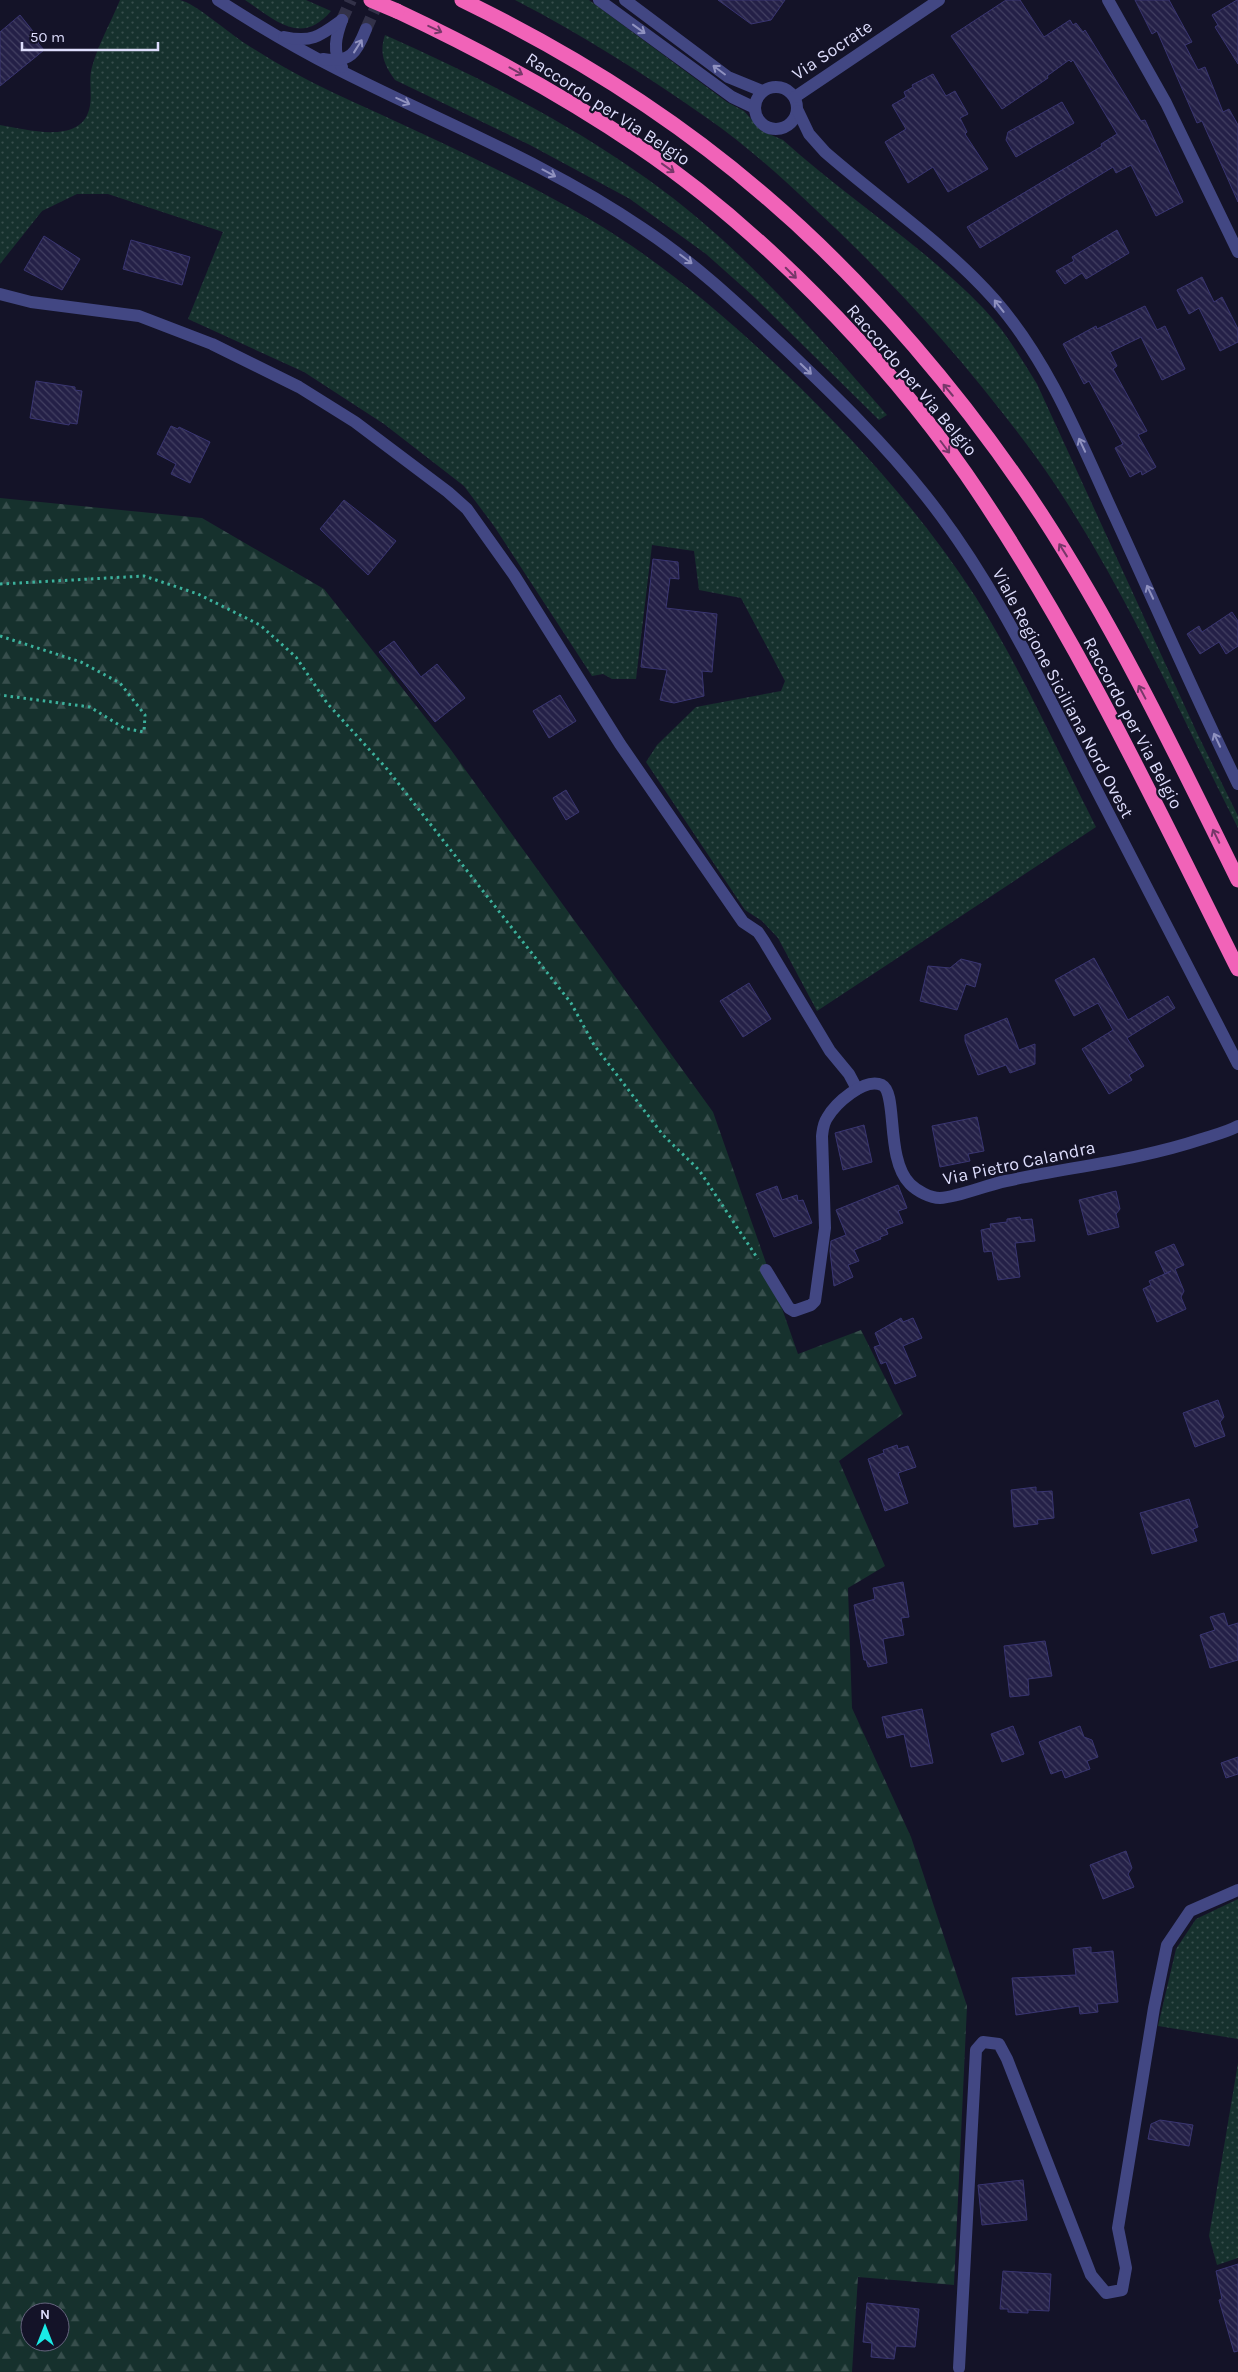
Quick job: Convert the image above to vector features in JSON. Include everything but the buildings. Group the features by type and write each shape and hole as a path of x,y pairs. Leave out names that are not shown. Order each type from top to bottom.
{"highway":[{"name":"Raccordo per Via Belgio","path":"372,0 473,48 590,115 690,184 786,268 877,364 919,412 965,472 1004,532 1065,634 1156,805 1238,969"},
{"name":"Raccordo per Via Belgio","path":"462,0 547,45 597,75 710,152 765,196 858,284 968,413 1006,463 1056,538 1134,676 1238,880"}],"street":[{"name":"Viale Regione Siciliana Nord Ovest","path":"218,0 311,56 492,144 588,194 641,227 698,268 808,370 866,428 925,495 989,590 1030,661 1238,1064"},
{"path":"599,0 732,97 755,108"},
{"path":"625,0 728,77 762,91"},
{"name":"Via Socrate","path":"795,97 939,0"},
{"path":"1108,0 1166,103 1238,252"},
{"name":"Viale Regione Siciliana Nord Ovest","path":"272,34 296,39 315,38 342,20 336,40 339,61 344,70 359,80"},
{"path":"339,61 354,53 366,29"},
{"name":"Viale Regione Siciliana Nord Ovest","path":"311,56 339,61"},
{"path":"798,111 791,124 784,128 772,129 760,122 755,108 762,91 775,86 784,88 795,97 798,111 809,134 824,152 962,266 994,300 1021,335 1047,376 1078,436 1238,784"},
{"path":"0,294 48,305 139,316 212,344 299,387 354,422 448,492 467,509 514,575 620,744 743,922 758,932 764,940 830,1051 849,1074 857,1088 832,1111 823,1124 824,1228 815,1301 811,1305 794,1311 789,1308 766,1270"},
{"name":"Via Pietro Calandra","path":"857,1088 874,1084 881,1084 886,1088 891,1104 893,1142 898,1167 915,1189 935,1198 949,1197 994,1183 1177,1147 1238,1126"},
{"path":"959,2368 976,2050 983,2042 999,2044 1007,2059 1091,2275 1106,2293 1122,2290 1126,2268 1118,2228 1154,2008 1167,1946 1190,1911 1238,1890"}],"path":[{"path":"0,584 144,576 198,594 260,625 296,657 327,703 387,769 571,1003 594,1045 663,1135 699,1170 766,1270"},
{"path":"0,636 81,662 120,683 146,715 144,732 124,728 90,707 0,695"}],"green space":[{"path":"120,0 180,0 186,2 246,44 300,76 497,169 591,220 668,272 716,311 785,373 837,425 886,479 933,536 975,596 1008,652 1096,827 817,1011 778,938 762,921 745,910 646,762 657,745 696,707 781,691 785,681 741,598 699,590 694,551 652,545 636,679 612,679 603,674 592,676 494,526 464,486 384,424 304,372 188,319 223,232 108,194 77,194 42,211 0,264 0,125 51,132 75,128 83,121 89,110 91,99 90,78 92,67"},
{"path":"245,0 306,0 331,11 320,22 309,27 298,28 277,21"},
{"path":"515,0 589,0 727,102 744,111 762,131 783,140 936,264 992,317 1037,384 1198,735 1238,816 1238,828 1144,638 1093,545 1036,457 959,359 875,267 776,173 736,139 637,71 589,41"},
{"path":"385,35 474,77 563,124 647,179 687,209 724,241 767,283 887,415 879,420 752,295 706,254 630,199 530,145 395,80 384,59 382,48"},
{"path":"0,498 202,518 324,589 451,750 713,1112 798,1354 861,1330 903,1414 839,1461 885,1566 848,1588 852,1708 911,1837 967,2006 954,2285 858,2277 852,2372 0,2372"},
{"path":"1238,1899 1238,2039 1158,2026 1176,1949 1196,1919"},
{"path":"1238,2063 1238,2258 1217,2265 1209,2236"}],"tunnel":[{"path":"342,20 351,0"},
{"path":"366,29 379,0"}]}
